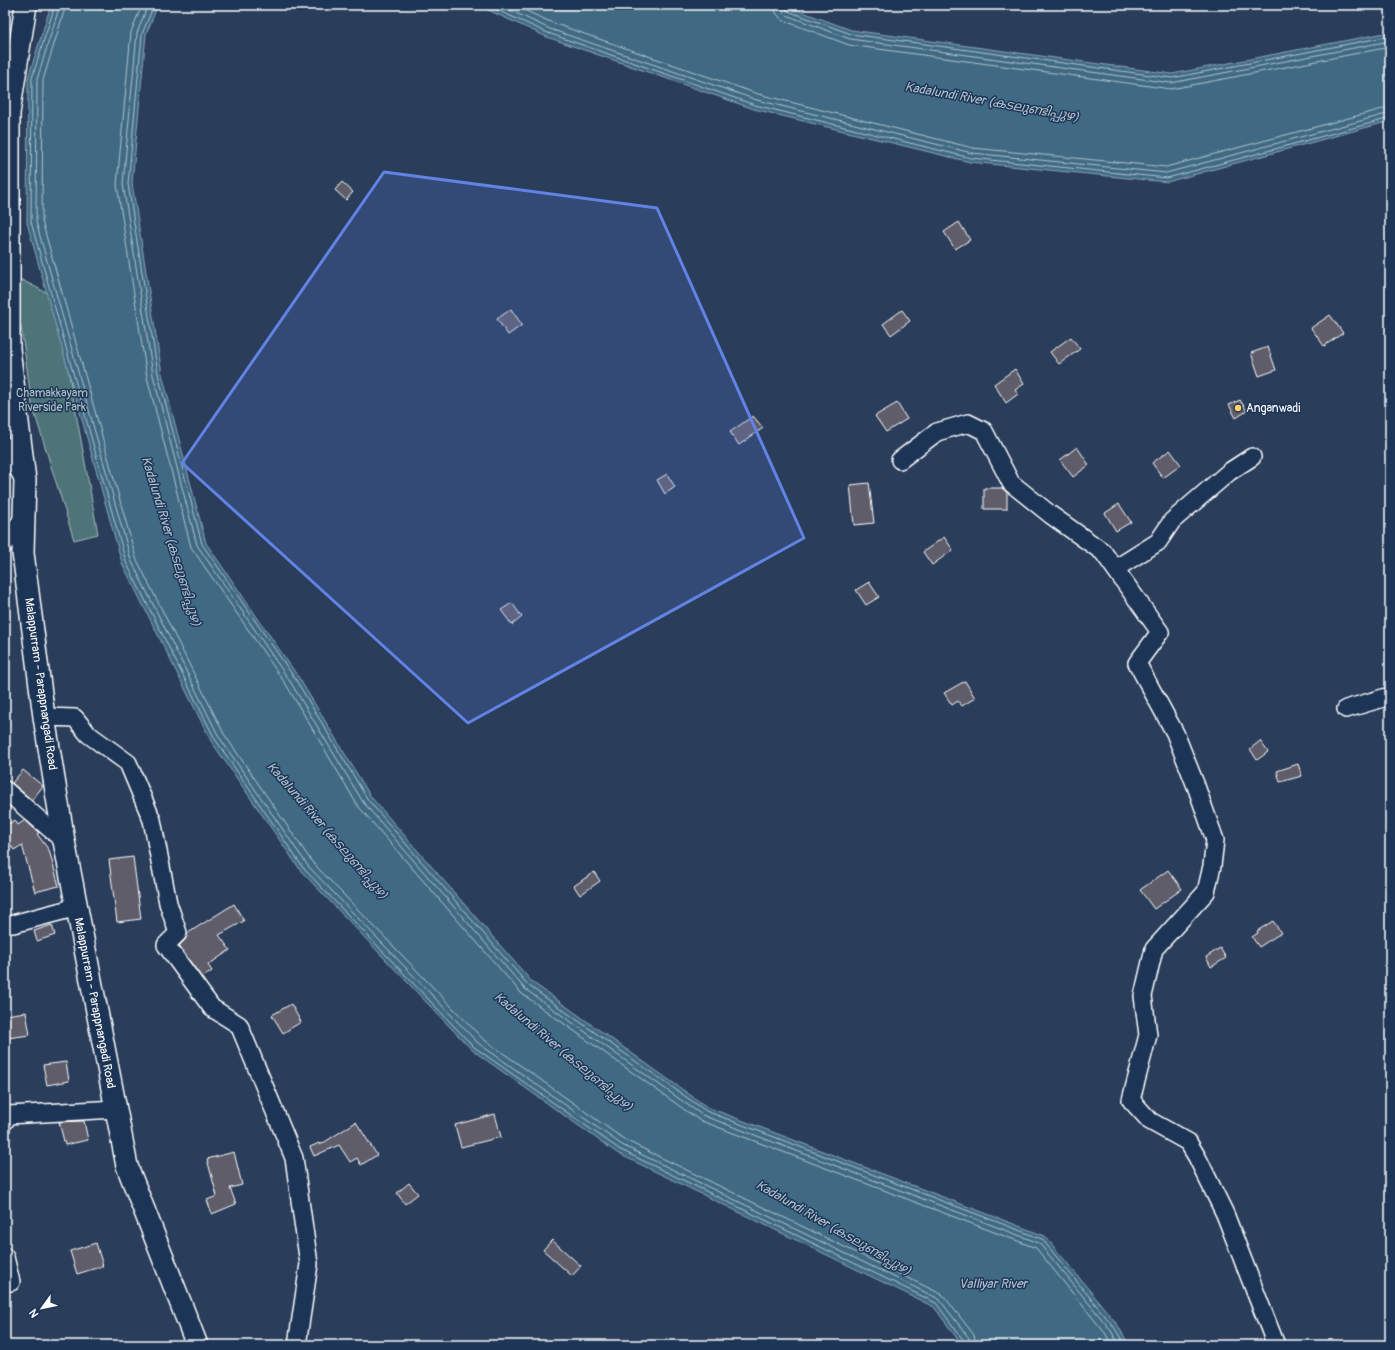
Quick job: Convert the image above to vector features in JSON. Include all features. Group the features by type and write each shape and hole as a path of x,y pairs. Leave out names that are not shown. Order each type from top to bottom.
{"main road":[{"name":"Malappurram - Parappnangadi Road","path":"26,5 9,113 9,349 24,480 23,553 44,718 64,841 127,1166 197,1345"}],"street":[{"path":"900,460 937,432 968,423 984,431 1012,483 1051,516 1103,552 1160,632 1137,663 1175,733 1215,840 1212,866 1206,892 1154,949 1143,996 1148,1035 1131,1100 1150,1121 1188,1142 1197,1157 1225,1214 1276,1345"},
{"path":"5,446 24,480"},
{"path":"1115,569 1158,542 1172,521 1229,472 1252,457"},
{"path":"5,543 24,517"},
{"path":"1346,709 1390,696"},
{"path":"44,718 75,718 88,734 128,763 152,820 168,903 178,932 166,945 212,1008 239,1025 294,1158 309,1264 297,1345"},
{"path":"5,790 64,841"},
{"path":"13,924 77,907"},
{"path":"5,1121 8,1115 116,1109"},
{"path":"5,1257 11,1282"}],"highlighted area":[{"path":"384,172 657,208 804,538 468,723 182,463"}],"green space":[{"name":"Chamakkayam Riverside Park","path":"14,276 55,297 98,534 74,540 32,405"}],"water":[{"name":"Valliyar River","path":"51,5 158,5 146,34 132,183 162,374 206,543 299,678 371,797 532,982 707,1107 1045,1236 1117,1324 1129,1345 962,1345 934,1307 617,1153 472,1050 301,871 211,741 122,563 27,223 28,78"},
{"name":"Kadalundi River (കടലുണ്ടിപ്പുഴ)","path":"477,5 784,5 851,30 1172,74 1390,32 1390,121 1167,182 970,162 754,109 547,37"}],"building":[{"path":"342,182 353,192 346,200 335,190"},
{"path":"959,222 970,240 955,249 944,232"},
{"path":"511,309 522,325 508,335 497,319"},
{"path":"902,310 910,321 891,335 883,324"},
{"path":"1330,315 1343,333 1324,346 1311,328"},
{"path":"1071,337 1080,349 1059,364 1050,352"},
{"path":"1268,347 1276,370 1259,376 1251,353"},
{"path":"1015,369 1024,384 1015,390 1018,394 1006,403 994,384"},
{"name":"Anganwadi","path":"1240,400 1247,411 1236,418 1229,405"},
{"path":"897,403 907,419 886,432 875,416"},
{"path":"753,416 763,428 739,445 730,432"},
{"path":"1077,447 1089,465 1073,477 1060,460"},
{"path":"1170,450 1181,465 1163,478 1152,463"},
{"path":"667,474 675,487 665,494 657,480"},
{"path":"869,483 874,523 854,525 850,485"},
{"path":"984,488 1002,488 1007,493 1007,509 984,509"},
{"path":"1119,504 1131,522 1116,531 1105,513"},
{"path":"944,537 953,550 932,565 923,552"},
{"path":"869,582 879,597 866,605 856,590"},
{"path":"512,603 522,617 512,625 501,610"},
{"path":"965,681 975,698 962,706 958,701 952,705 944,693"},
{"path":"1260,741 1268,752 1257,760 1250,749"},
{"path":"1298,764 1302,776 1280,782 1277,771"},
{"path":"23,770 43,786 32,800 12,783"},
{"path":"15,820 18,825 25,820 39,833 37,834 49,850 59,886 35,892 22,845 14,850 5,837 5,826"},
{"path":"133,857 141,919 117,922 109,860"},
{"path":"1168,870 1182,889 1154,909 1140,890"},
{"path":"594,872 600,881 580,895 574,886"},
{"path":"234,904 244,921 219,935 230,950 208,965 212,971 202,978 179,946 185,940 188,933"},
{"path":"1273,921 1281,933 1259,947 1252,937 1258,933 1257,931"},
{"path":"52,925 55,935 37,941 34,931"},
{"path":"1220,948 1226,958 1211,967 1206,957"},
{"path":"291,1004 301,1022 283,1033 272,1015"},
{"path":"26,1012 30,1035 7,1038 5,1015"},
{"path":"66,1062 69,1081 47,1085 43,1065"},
{"path":"495,1114 501,1137 461,1147 455,1125"},
{"path":"84,1121 88,1140 65,1145 59,1122"},
{"path":"356,1122 377,1155 361,1165 357,1158 350,1162 339,1145 314,1156 310,1147 319,1143 320,1145"},
{"path":"234,1152 242,1185 230,1188 236,1204 212,1214 207,1200 217,1196 207,1159"},
{"path":"409,1183 418,1194 405,1204 397,1193"},
{"path":"552,1240 581,1266 572,1276 543,1250"},
{"path":"96,1243 103,1266 77,1274 70,1251"}],"place":[{"name":"Anganwadi","path":"1238,408"}]}
